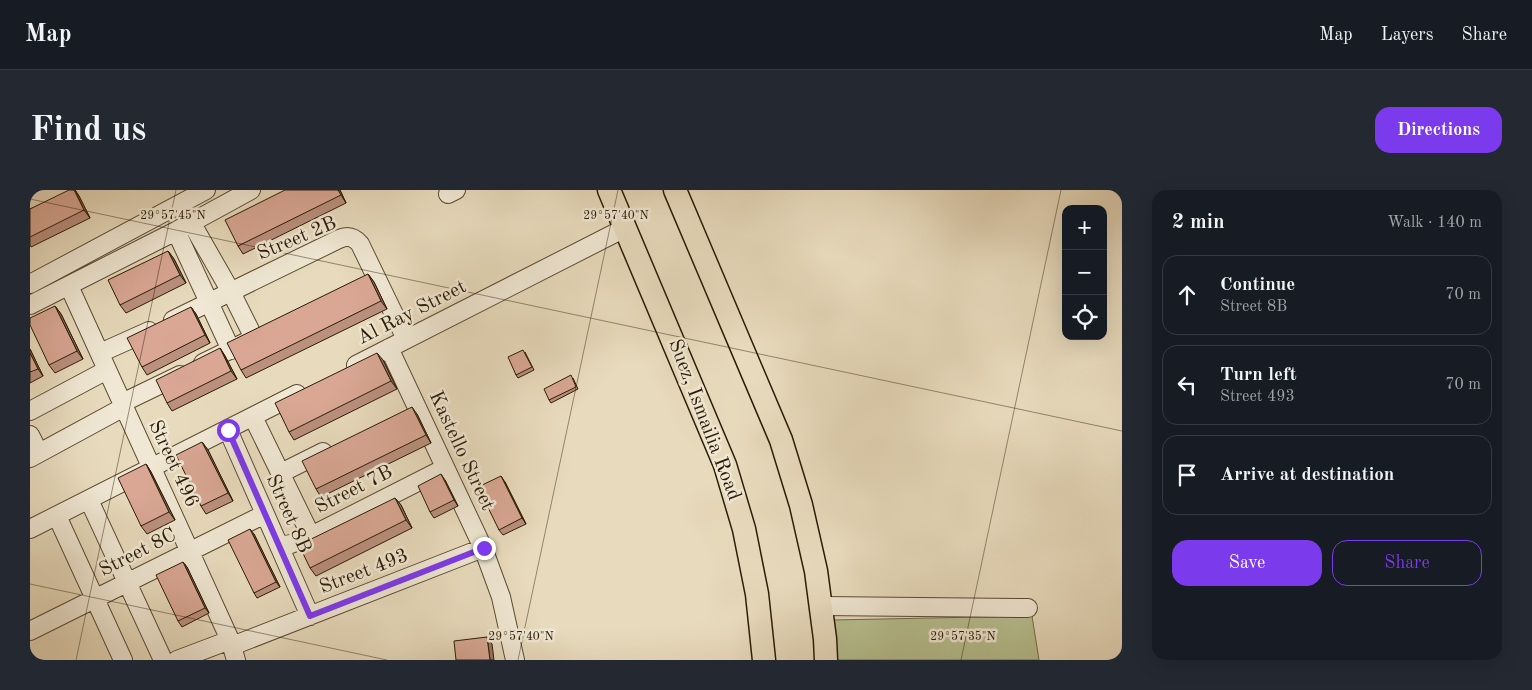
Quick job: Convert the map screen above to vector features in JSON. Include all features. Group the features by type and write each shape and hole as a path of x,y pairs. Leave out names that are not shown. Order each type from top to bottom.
{"main road":[{"name":"Suez, Ismailia Road","path":"609,190 725,465 744,529 757,594 764,660"},
{"path":"675,190 780,440 801,504 816,571 826,660"}],"street":[{"path":"30,283 206,190"},
{"path":"30,305 250,190"},
{"path":"184,226 230,292 254,338"},
{"path":"184,226 209,303 231,350"},
{"name":"Al Ray Street","path":"338,374 625,228"},
{"name":"Street 2B","path":"100,353 345,237 356,240 360,244 406,340"},
{"path":"359,286 376,277"},
{"name":"Street 496","path":"69,286 233,648"},
{"path":"30,435 34,456 123,405 271,330"},
{"name":"Kastello Street","path":"389,348 484,548 501,597 515,660"},
{"path":"30,411 107,370"},
{"path":"30,529 312,387"},
{"path":"399,414 416,405"},
{"path":"253,417 311,536"},
{"name":"Street 8B","path":"228,430 310,616"},
{"path":"280,474 340,444"},
{"name":"Street 7B","path":"279,546 311,536 446,468"},
{"path":"89,500 164,660"},
{"name":"Street 8C","path":"30,632 265,514"},
{"path":"57,516 123,660"},
{"name":"Street 493","path":"177,660 233,648 484,548"},
{"path":"821,606 1028,608"}],"green space":[{"path":"1032,616 1039,660 837,660 833,620"}],"building":[{"path":"69,190 74,190 84,210 30,237 30,209"},
{"path":"285,190 338,190 341,195 238,246 225,220"},
{"path":"168,251 180,275 120,305 108,280"},
{"path":"368,274 381,301 241,370 227,343"},
{"path":"55,306 77,351 49,365 30,325 30,318"},
{"path":"191,307 205,335 142,367 127,338"},
{"path":"220,348 231,371 167,403 156,380"},
{"path":"523,350 532,367 516,375 508,357"},
{"path":"30,353 38,369 30,372"},
{"path":"377,353 391,381 289,432 275,403"},
{"path":"571,375 576,387 549,400 544,389"},
{"path":"412,407 426,435 316,489 302,461"},
{"path":"202,442 228,493 201,506 176,455"},
{"path":"146,464 169,512 141,526 118,478"},
{"path":"441,474 454,500 430,512 418,486"},
{"path":"501,476 522,518 499,530 478,487"},
{"path":"395,498 406,520 310,568 299,545"},
{"path":"250,529 276,582 254,593 228,540"},
{"path":"183,562 205,608 178,621 156,575"},
{"path":"487,637 490,660 456,660 454,641"}],"route":[{"path":"228,430 310,616 484,548"}]}
